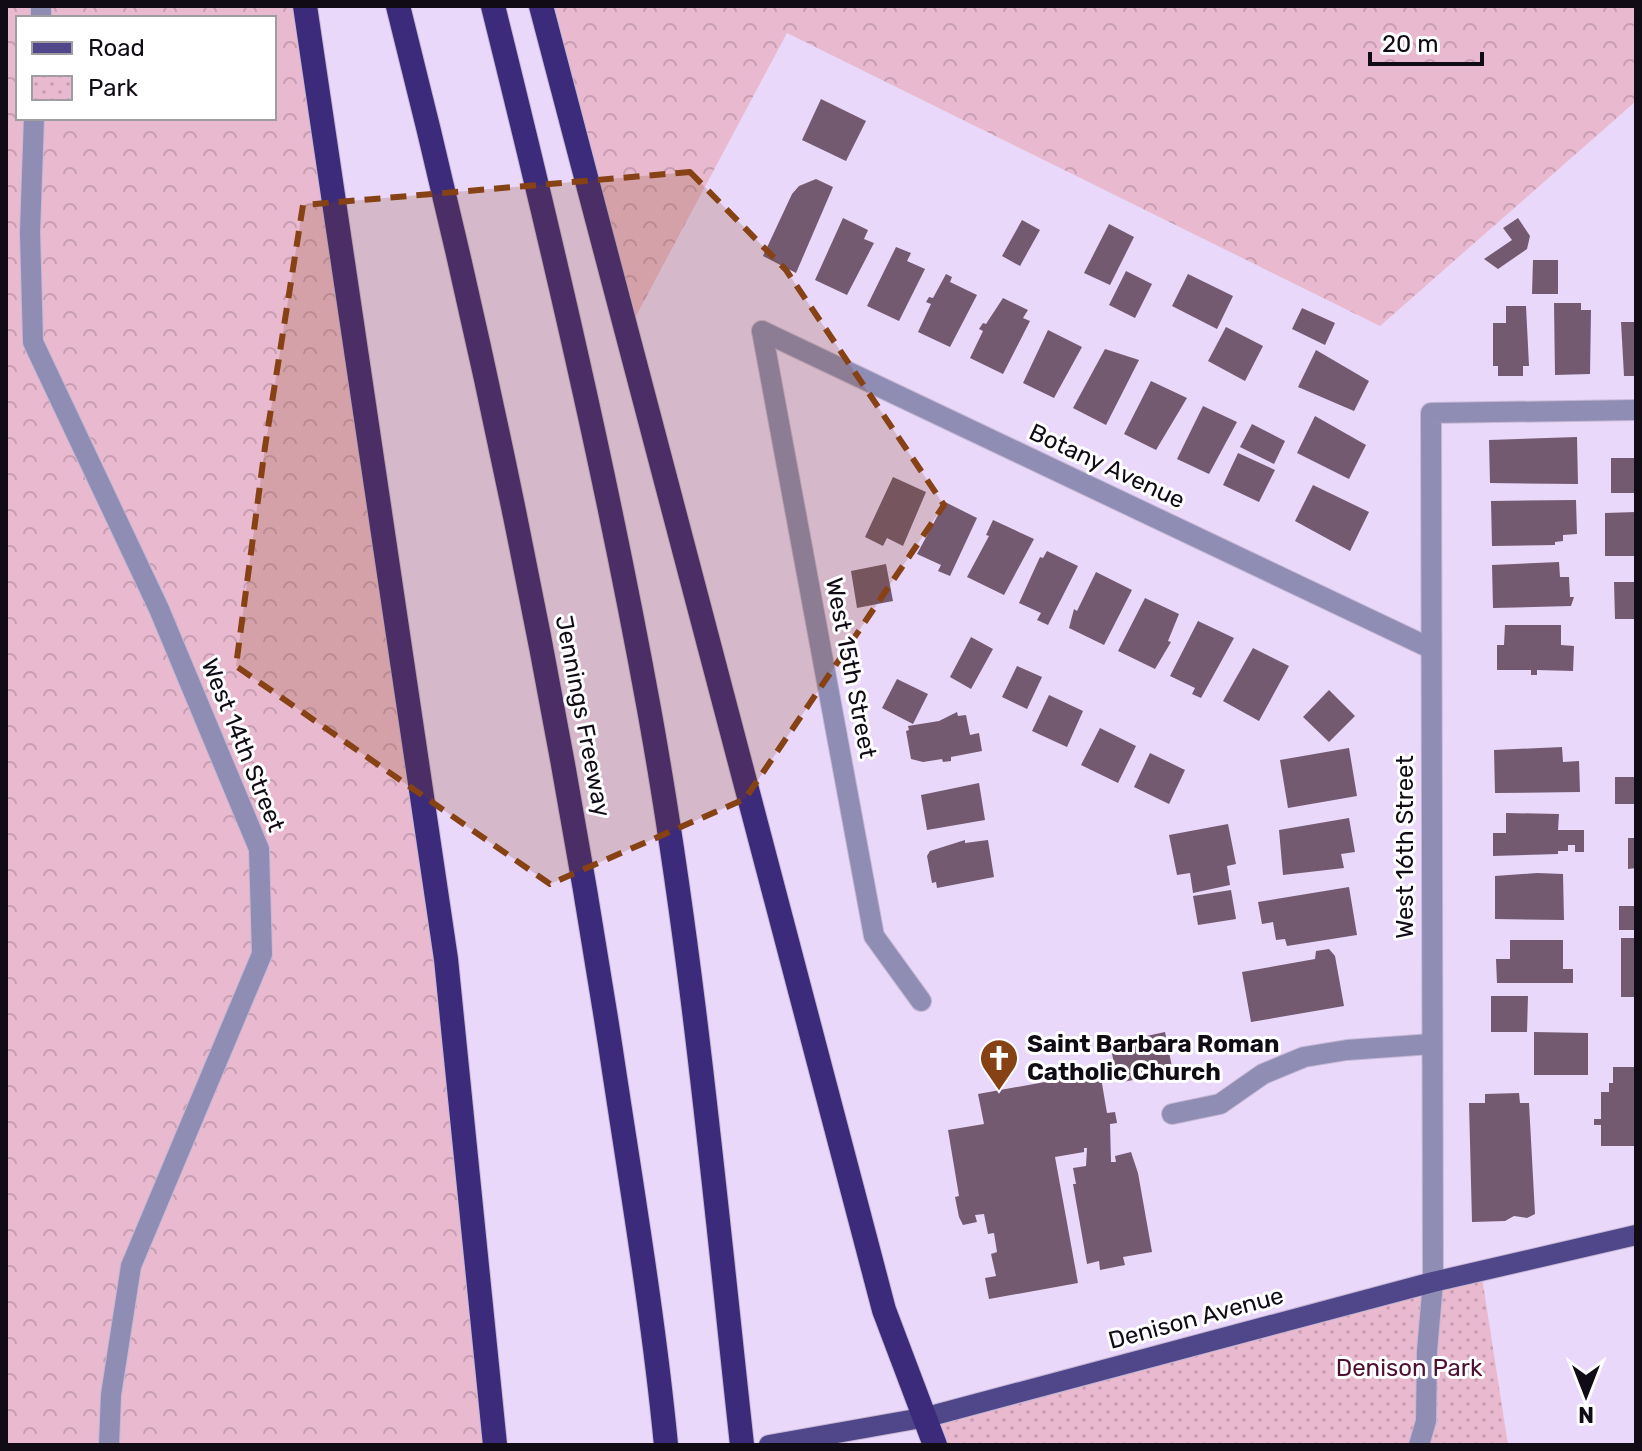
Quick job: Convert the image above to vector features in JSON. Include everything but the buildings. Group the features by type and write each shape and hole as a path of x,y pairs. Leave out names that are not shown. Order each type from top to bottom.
{"highway":[{"path":"305,6 446,959 495,1445"},
{"name":"Jennings Freeway","path":"398,6 453,223 543,656 583,872 656,1342 666,1445"},
{"path":"493,6 553,249 649,712 700,1058 742,1445"},
{"path":"541,6 884,1310 927,1417 935,1445"}],"main road":[{"name":"Denison Avenue","path":"769,1445 927,1417 1433,1282 1636,1235"}],"street":[{"name":"West 14th Street","path":"34,120 30,232 33,342 159,609 259,849 262,954 131,1266 111,1395 109,1445"},
{"name":"Botany Avenue","path":"762,331 1430,648"},
{"name":"West 15th Street","path":"762,331 874,936 921,1001"},
{"name":"West 16th Street","path":"1433,1282 1431,413 1636,410"},
{"path":"1172,1114 1220,1104 1263,1074 1304,1057 1347,1050 1432,1044"},
{"path":"1419,1445 1426,1421 1427,1351 1433,1282"}],"highlighted area":[{"path":"690,172 786,270 944,505 745,799 550,884 236,666 265,447 303,205"}],"green space":[{"path":"6,6 305,6 446,959 495,1445 6,1445"},
{"path":"541,6 1636,6 1636,101 1380,326 787,33 628,331"},
{"name":"Denison Park","path":"1481,1271 1508,1445 935,1445 927,1417"}],"place":[{"name":"Saint Barbara Roman Catholic Church","path":"999,1092"}]}
